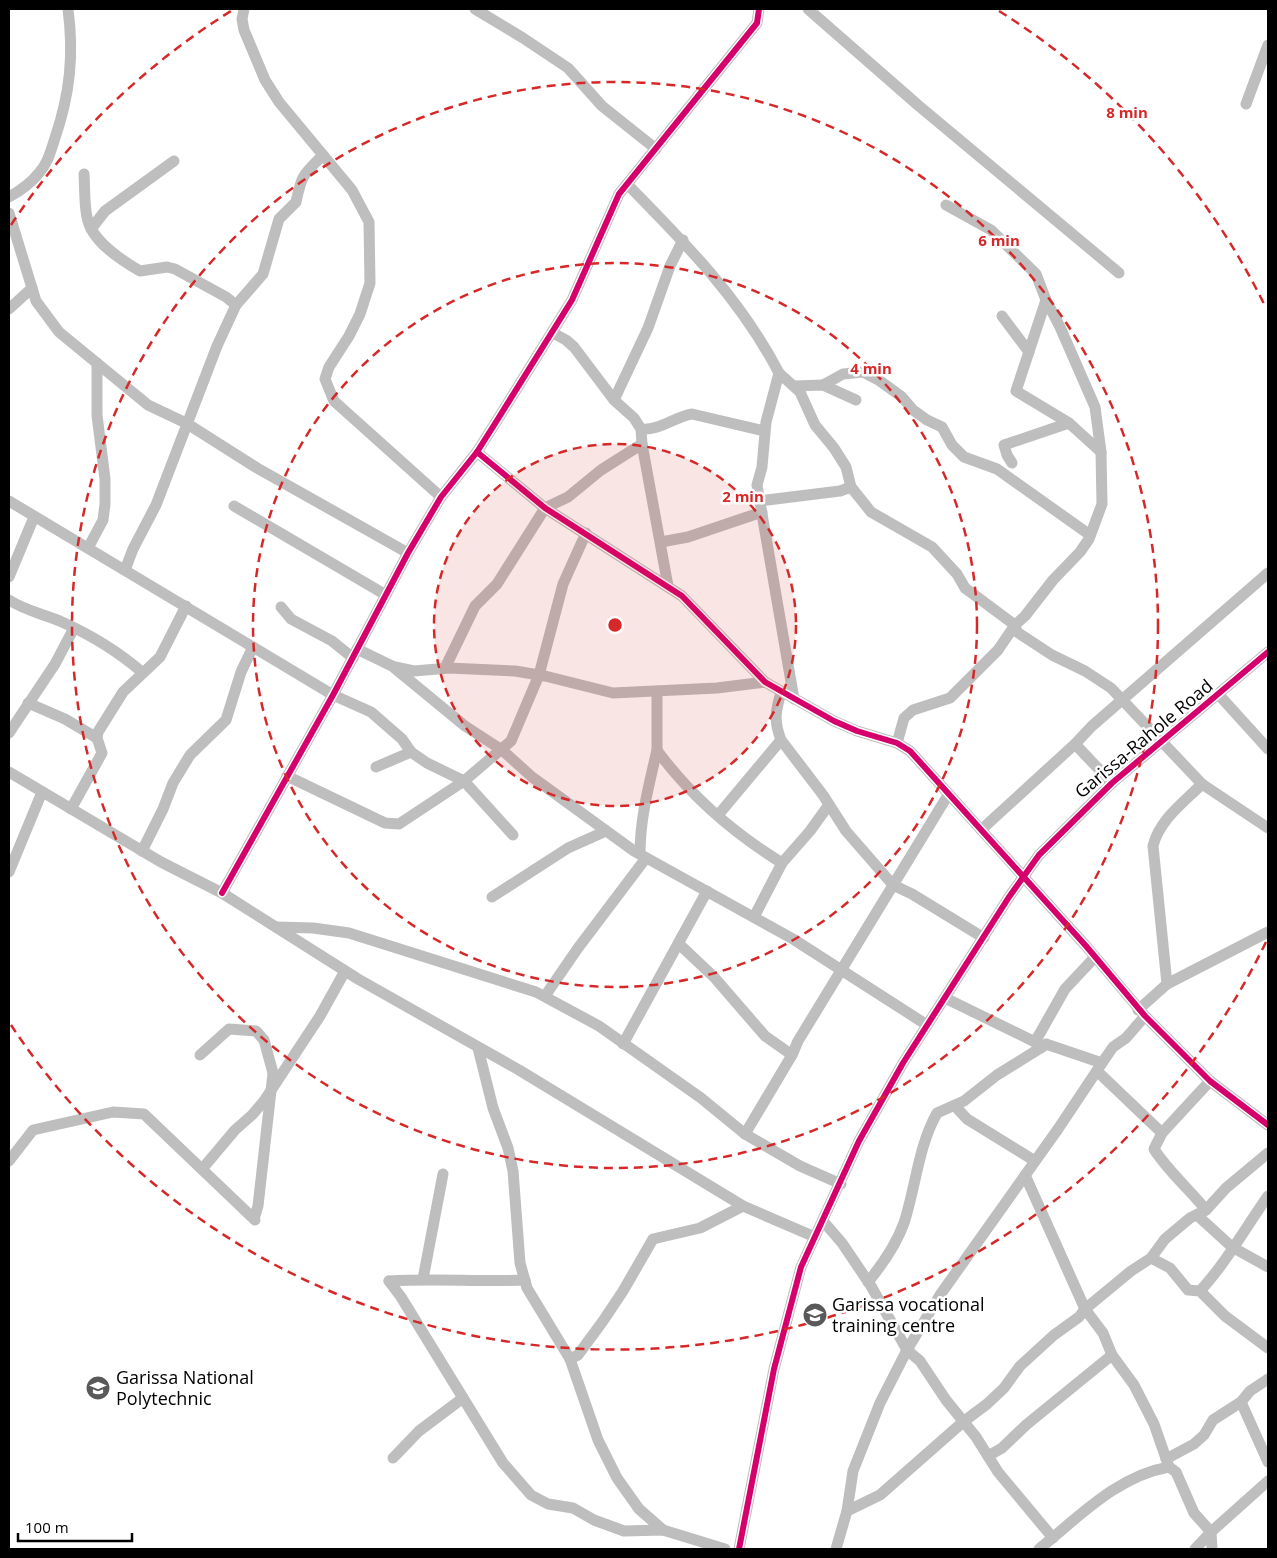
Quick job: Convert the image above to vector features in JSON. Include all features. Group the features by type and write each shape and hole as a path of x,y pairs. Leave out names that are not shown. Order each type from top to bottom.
{"street":[{"path":"9,197 40,173 49,157 66,107 71,69 68,9"},
{"path":"244,9 242,19 244,30 265,80 279,102 352,190 369,222 370,283 349,336 329,367 325,379 328,390 334,401 441,497"},
{"path":"475,9 524,38 568,68 602,106 656,150"},
{"path":"222,893 333,695 408,553 441,497 477,452 572,300 608,214 628,184 757,23 759,9"},
{"path":"808,9 1119,273"},
{"path":"1246,104 1268,45"},
{"path":"125,570 133,549 156,505 209,364 236,305 263,274 279,219 296,202 297,189 305,174 323,155"},
{"path":"91,229 105,211 174,161"},
{"path":"84,174 87,218 91,229 109,250 140,271 167,266 175,269 226,297 236,305"},
{"path":"628,184 683,240 740,308 779,373 800,392 814,425 834,448 846,467 851,487 871,512 932,546 957,574 965,588 1015,625 1017,632 1052,655 1085,671 1111,688 1161,743 1202,784 1268,828"},
{"path":"897,743 904,718 913,710 950,698 998,650 1015,625 1025,616 1053,580 1080,552 1090,535 1102,504 1101,452 1095,407 1036,274 991,230 946,205"},
{"path":"9,213 36,301 43,314 59,332 148,405 186,423 257,468 408,553"},
{"path":"614,400 648,328 670,266 683,240"},
{"path":"9,309 32,288"},
{"path":"1046,300 1016,391 1069,423 1101,452"},
{"path":"1002,316 1029,352"},
{"path":"553,333 574,347 614,400 634,418 641,429 642,444 668,586"},
{"path":"88,548 102,520 105,504 105,479 97,416 97,364"},
{"path":"794,386 823,384 843,374 863,372 880,381 902,397 927,420 942,428 952,445 964,457 997,469 1090,535"},
{"path":"779,373 764,431 762,467 757,485 794,699"},
{"path":"823,384 856,400"},
{"path":"641,429 651,430 680,416 692,414 764,431"},
{"path":"1012,463 1004,445 1069,423"},
{"path":"445,668 475,606 497,584 545,508 568,497 601,470 642,444"},
{"path":"477,452 545,508 682,596 765,682 781,693 857,731 897,743 910,751 1095,957 1142,1013 1210,1081 1268,1125"},
{"path":"661,542 688,537 760,506 851,487"},
{"path":"9,501 333,695 371,712 402,739 411,752 427,763 464,781 513,835"},
{"path":"234,506 386,595"},
{"path":"9,578 34,516"},
{"path":"287,776 385,823 399,824 464,781 511,741 539,675 563,584 586,533"},
{"path":"981,830 1075,744 1092,726 1268,573"},
{"path":"9,600 32,613 74,628 118,654 143,673"},
{"path":"71,809 102,753 97,738 98,732 123,692 160,657 186,606"},
{"path":"281,607 291,619 355,653 392,666 414,671 445,668 486,668 539,675 613,692 657,692 717,688 765,682"},
{"path":"9,733 55,664 74,628"},
{"path":"142,852 160,817 172,784 190,755 226,720 241,672 253,647"},
{"name":"Garissa-Rahole Road","path":"739,1549 774,1369 796,1283 814,1237 859,1141 927,1025 1023,876 1067,826 1112,783 1268,652"},
{"path":"392,666 465,726 502,750 532,777 643,856 754,917 927,1025"},
{"path":"545,996 643,856 640,829 645,798 657,750 657,692"},
{"path":"781,693 774,713 775,724 781,740 857,844 893,885 912,894 984,938"},
{"path":"1219,695 1268,750"},
{"path":"28,703 65,719 97,738"},
{"path":"719,814 781,740"},
{"path":"1075,744 1112,783"},
{"path":"657,750 690,792 753,844 782,863"},
{"path":"376,767 411,752"},
{"path":"9,772 142,852 222,893 345,971 519,1070 743,1206 814,1237"},
{"path":"1167,984 1154,846 1156,835 1164,823 1202,784"},
{"path":"9,872 42,792"},
{"path":"745,1134 792,1055 798,1041 842,972 948,795"},
{"path":"754,917 782,863 810,831 828,806"},
{"path":"492,897 568,848 606,831"},
{"path":"623,1044 707,891"},
{"path":"274,927 314,928 372,939 468,972 518,985 545,996 599,1026 701,1098 745,1134 800,1166 840,1184"},
{"path":"836,1549 847,1510 852,1470 863,1442 907,1350 940,1295 1036,1161 1113,1047 1126,1038 1142,1013 1167,984 1268,932"},
{"path":"679,944 720,984 766,1036 792,1055"},
{"path":"868,1282 882,1264 903,1224 925,1137 934,1118 940,1110 955,1106 964,1101 1038,1045 1065,989 1095,957"},
{"path":"203,1168 235,1130 252,1115 270,1092 320,1016 345,971"},
{"path":"944,998 1038,1045 1046,1044 1099,1067 1162,1133"},
{"path":"9,1161 33,1130 113,1112 144,1114 255,1219 273,1073 264,1040 256,1031 229,1029 200,1055"},
{"path":"478,1048 493,1108 508,1148 513,1171 518,1256 527,1288 570,1359 598,1440 618,1478 639,1509 663,1530"},
{"path":"1210,1081 1162,1133 1154,1149 1202,1213 1232,1247 1268,1267"},
{"path":"955,1106 967,1119 1036,1161"},
{"path":"847,1510 880,1495 963,1422 987,1404 1004,1388 1020,1366 1054,1335 1079,1317 1085,1309 1131,1271 1151,1258 1165,1239 1190,1218 1202,1213 1226,1188 1268,1153"},
{"path":"423,1279 442,1174"},
{"path":"1025,1175 1085,1309 1103,1333 1112,1355 1134,1385 1154,1424 1168,1463 1176,1472 1194,1513 1211,1532 1212,1549"},
{"path":"1200,1291 1218,1272 1232,1247 1268,1196"},
{"path":"570,1359 578,1355 624,1291 653,1239 700,1228 743,1206"},
{"path":"823,1221 842,1243 868,1282 907,1350 920,1361 1014,1493 1053,1538"},
{"path":"1151,1258 1170,1268 1188,1290 1200,1291 1225,1316 1268,1348"},
{"path":"525,1280 481,1282 423,1279 389,1281 402,1297 504,1463 531,1496 548,1504 573,1508 594,1520 624,1531 663,1530 725,1549"},
{"path":"988,1456 1002,1448 1026,1425 1112,1355"},
{"path":"1039,1549 1113,1489 1168,1463 1194,1444 1204,1435 1213,1420 1241,1402 1250,1391 1268,1379"},
{"path":"393,1458 419,1431 463,1398"},
{"path":"1241,1402 1268,1462"},
{"path":"1195,1549 1211,1532 1268,1481"}],"cycle path":[{"path":"222,893 333,695 408,553 441,497 477,452 572,300 619,194 757,23 759,9"},
{"path":"477,452 545,508 682,596 765,682 834,721 857,731 897,743 910,751 1086,946 1145,1016 1210,1081 1268,1125"},
{"path":"739,1549 774,1369 801,1267 859,1141 903,1063 1009,897 1039,855 1112,783 1268,652"}],"place":[{"name":"Garissa vocational training centre","path":"815,1315"},
{"name":"Garissa National Polytechnic","path":"98,1388"}]}
